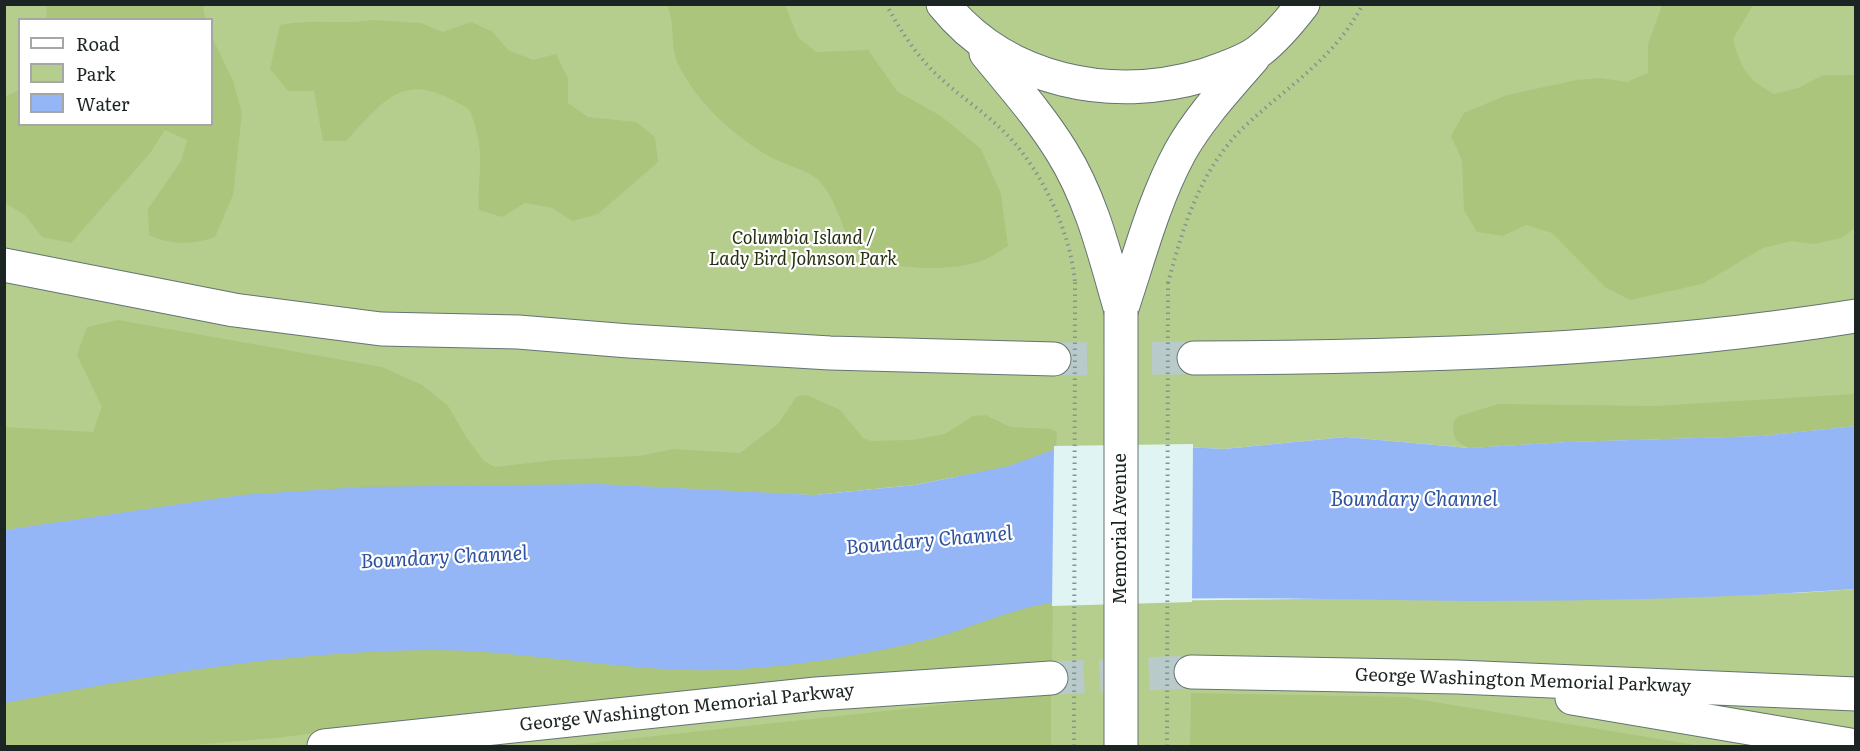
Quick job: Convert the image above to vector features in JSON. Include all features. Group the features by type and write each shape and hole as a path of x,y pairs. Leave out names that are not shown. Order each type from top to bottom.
{"main road":[{"path":"943,4 972,36 1018,64 1062,81 1113,88 1141,87 1193,78 1258,52"},
{"name":"Memorial Avenue","path":"1121,292 1162,187 1181,150 1206,115 1258,52 1303,4"},
{"name":"Memorial Avenue","path":"972,36 1034,111 1063,153 1088,203 1121,292 1121,747"},
{"path":"4,265 234,310 381,329 518,332 830,353 1054,358"},
{"path":"1194,358 1326,357 1532,348 1727,332 1856,316"},
{"name":"George Washington Memorial Parkway","path":"1191,672 1458,677 1856,694"},
{"path":"1458,677 1652,713 1856,746"},
{"name":"George Washington Memorial Parkway","path":"324,747 816,694 1051,678"}],"path":[{"path":"886,4 906,38 935,73 996,124 1020,150 1057,216 1070,253 1075,282 1074,747"},
{"path":"1167,747 1168,283 1187,217 1201,186 1220,155 1242,130 1315,68 1349,28 1363,4"}],"green space":[{"name":"Columbia Island / Lady Bird Johnson Park","path":"5,5 1855,5 1855,426 1761,436 1566,442 1469,448 1346,437 1224,449 1185,447 814,495 461,485 5,530"},
{"path":"47,5 203,5 205,18 46,18"},
{"path":"667,5 785,5 798,37 816,52 868,50 898,92 941,116 981,149 1001,194 1008,246 984,260 954,267 916,268 879,261 864,255 849,238 834,203 817,179 807,172 758,150 731,130 696,93 676,58"},
{"path":"1662,5 1753,5 1733,39 1746,72 1757,83 1774,94 1798,88 1823,75 1855,75 1855,228 1842,238 1814,244 1791,241 1763,248 1702,284 1630,300 1605,287 1552,233 1526,225 1503,236 1477,232 1464,210 1462,160 1451,136 1464,113 1507,95 1577,80 1601,78 1627,82 1648,73 1648,44"},
{"path":"373,20 421,23 443,32 471,22 493,32 508,50 533,60 556,54 568,78 568,103 588,117 636,122 655,137 658,162 598,214 573,221 552,208 525,203 502,217 479,210 480,151 475,127 470,110 448,98 430,91 415,89 401,92 388,99 346,141 323,141 314,91 288,91 270,69 280,25"},
{"path":"213,39 233,81 242,113 233,195 215,237 182,243 165,241 149,235 148,209 181,161 187,140 165,130 150,153 71,243 42,237 25,215 5,203 5,97 18,90 18,126 213,126"},
{"path":"118,320 382,367 422,385 448,406 468,440 484,461 495,467 555,460 639,456 674,449 740,453 778,424 797,396 807,395 840,410 863,438 871,441 912,440 945,434 973,416 985,415 1011,427 1051,429 1057,432 1056,449 1009,466 915,485 814,495 598,484 241,495 5,530 4,427 93,432 102,407 77,355 87,327"},
{"path":"1855,394 1855,426 1761,436 1566,442 1469,448 1457,441 1453,431 1454,421 1459,416 1498,404 1654,406"},
{"path":"1855,589 1855,746 5,746 4,693 1053,602 1798,593"},
{"path":"1053,602 1052,663 541,705 275,738 183,746 5,746 4,681 492,627"},
{"path":"1051,693 1051,746 563,746"},
{"path":"1191,693 1404,697 1702,746 1190,746"}],"water":[{"name":"Boundary Channel","path":"1855,426 1855,589 1712,597 1568,600 1214,598 1060,602 1030,607 910,644 788,665 740,669 663,669 470,651 377,651 217,667 111,683 5,703 5,530 241,495 361,487 598,484 814,495 915,485 1009,466 1056,449 1185,447 1224,449 1346,437 1469,448 1566,442 1761,436"}],"pier":[{"path":"1193,444 1192,602 1052,606 1054,446"}],"tunnel":[{"path":"1054,359 1194,358"},
{"path":"1051,678 1191,672"}]}
